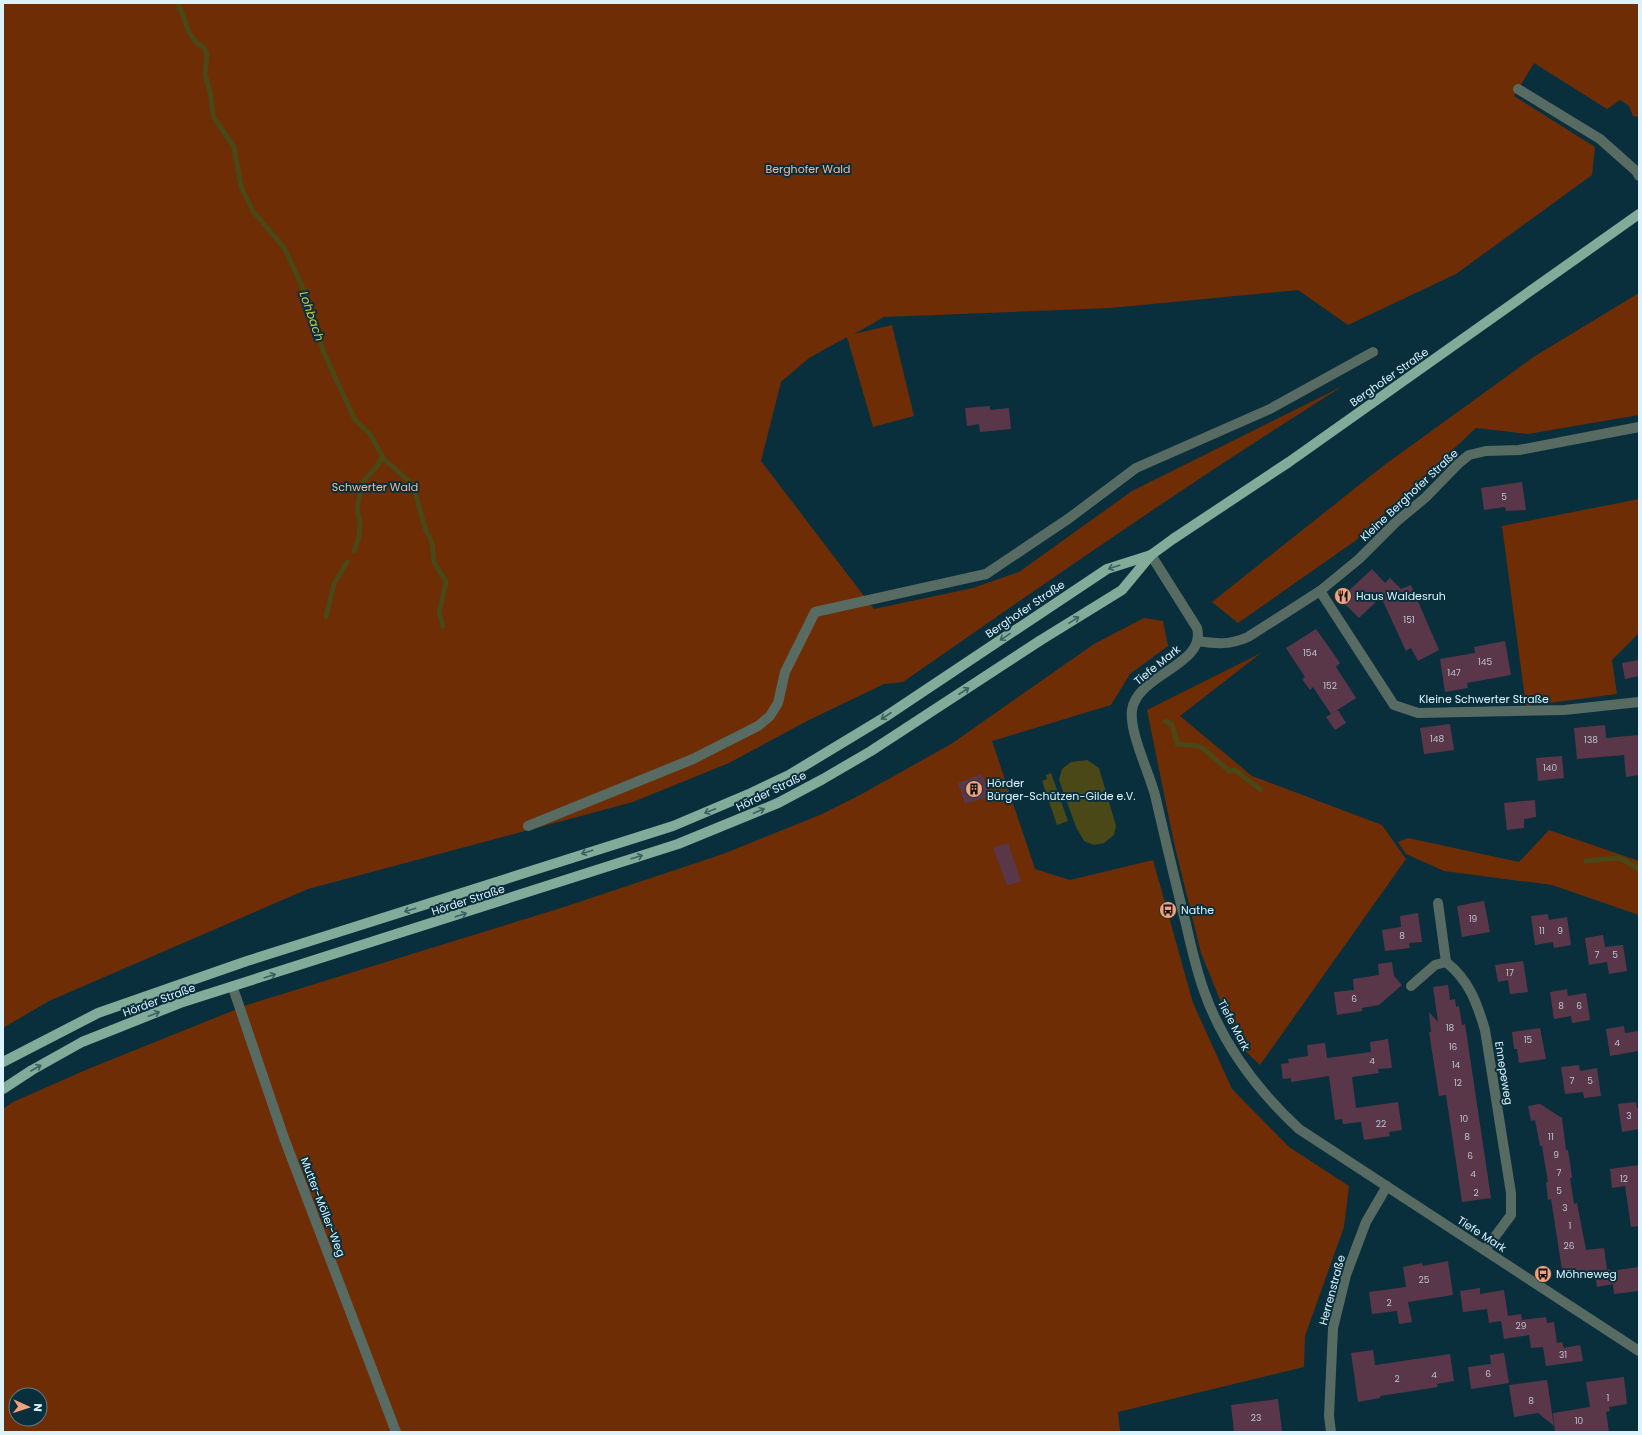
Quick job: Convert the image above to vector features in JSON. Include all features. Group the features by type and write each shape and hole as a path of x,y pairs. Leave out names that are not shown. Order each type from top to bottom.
{"main road":[{"name":"Berghofer Straße","path":"931,712 1040,640 1122,590 1151,555 1308,448 1639,214"},
{"name":"Berghofer Straße","path":"919,695 1107,569 1151,555"},
{"name":"Hörder Straße","path":"3,1062 98,1013 247,961 673,826 789,775 919,695"},
{"name":"Hörder Straße","path":"3,1089 32,1070 82,1042 180,1003 233,988 678,844 713,831 778,803 822,779 931,712"}],"street":[{"path":"1518,90 1600,139 1636,171 1639,176"},
{"path":"528,826 693,759 758,726 770,716 778,703 786,672 815,612 986,574 1068,520 1136,468 1270,409 1373,352"},
{"name":"Kleine Berghofer Straße","path":"1198,641 1221,644 1242,640 1320,591 1358,559 1396,522 1426,497 1458,463 1469,455 1486,451 1519,450 1552,442 1639,428"},
{"path":"1151,555 1197,628 1199,634 1198,641"},
{"name":"Kleine Schwerter Straße","path":"1320,591 1394,705 1418,712 1564,710 1639,702"},
{"name":"Tiefe Mark","path":"1198,641 1194,649 1186,658 1139,694 1132,710 1133,724 1154,792 1204,992 1230,1046 1260,1089 1278,1110 1299,1129 1639,1351"},
{"path":"1411,986 1435,965 1446,962 1438,903"},
{"name":"Ennepeweg","path":"1446,962 1457,971 1467,983 1477,1004 1485,1030 1511,1193 1511,1215 1485,1250"},
{"name":"Mutter-Möller-Weg","path":"233,988 284,1138 396,1432"},
{"name":"Herrenstraße","path":"1331,1432 1329,1416 1333,1328 1346,1275 1366,1222 1387,1186"}],"green space":[{"name":"Schwerter Wald","path":"3,3 1639,3 1639,117 1633,116 1629,106 1620,100 1607,109 1534,63 1514,96 1595,147 1592,175 1456,274 1348,325 1298,290 1110,308 884,317 854,334 892,325 914,416 873,427 847,337 809,358 781,382 761,461 874,609 973,588 1019,572 1132,491 1343,386 1176,494 903,682 884,684 809,720 729,763 633,802 308,889 49,1001 3,1028"},
{"path":"1639,293 1639,415 1528,434 1476,428 1355,541 1238,623 1212,602 1383,466 1535,356"},
{"path":"1639,499 1639,633 1612,660 1617,694 1526,706 1502,526"},
{"path":"1144,618 1163,621 1168,646 1130,674 1111,705 992,741 1035,869 1070,880 1153,860 1193,1003 1232,1089 1289,1147 1349,1186 1344,1227 1305,1336 1304,1367 1118,1412 1120,1432 3,1432 3,1109 13,1102 88,1069 247,1005 561,908 723,854 820,815 860,795 951,744 1094,644"},
{"path":"1261,653 1180,716 1252,776 1382,825 1406,859 1260,1065 1238,1044 1201,953 1174,843 1147,710"},
{"path":"1549,830 1639,861 1639,915 1552,885 1444,871 1406,854 1398,842 1408,838 1519,862"}],"shaded area":[{"path":"1087,760 1099,768 1116,826 1114,835 1104,843 1094,845 1084,841 1076,827 1059,780 1062,769 1071,762"},
{"path":"1051,773 1068,821 1057,825 1042,781 1047,779 1046,775"}],"building":[{"path":"990,406 990,410 1009,408 1011,429 980,432 979,424 967,426 965,408"},
{"path":"1522,482 1526,510 1506,511 1505,507 1484,510 1481,488"},
{"path":"1372,569 1385,583 1390,578 1401,589 1411,585 1439,650 1418,661 1411,648 1406,651 1381,597 1359,618 1340,599"},
{"path":"1316,629 1340,663 1336,667 1356,698 1331,714 1313,687 1310,690 1302,679 1305,677 1286,648"},
{"path":"1505,641 1511,675 1467,683 1468,688 1445,692 1440,659 1475,653 1474,647"},
{"path":"1639,660 1639,676 1625,679 1622,663"},
{"path":"1338,710 1346,723 1335,730 1326,717"},
{"path":"1450,724 1454,750 1424,754 1420,728"},
{"path":"1605,725 1606,738 1639,735 1639,775 1626,777 1624,755 1577,759 1574,728"},
{"path":"1562,756 1564,778 1538,781 1536,758"},
{"name":"Hörder Bürger-Schützen-Gilde e.V.","path":"982,774 991,796 965,804 958,783"},
{"path":"1535,800 1536,817 1524,819 1524,828 1507,830 1504,803"},
{"path":"1008,843 1021,881 1007,886 993,848"},
{"path":"1484,901 1490,932 1462,937 1457,906"},
{"path":"1418,913 1422,942 1409,943 1410,948 1385,951 1382,930 1401,927 1400,916"},
{"path":"1548,914 1549,920 1567,917 1571,945 1554,948 1553,942 1535,945 1531,916"},
{"path":"1603,935 1605,947 1623,945 1627,971 1609,974 1607,962 1589,965 1585,938"},
{"path":"1523,961 1528,992 1510,994 1508,980 1498,982 1495,965"},
{"path":"1392,962 1394,976 1402,985 1379,1005 1362,1008 1362,1011 1337,1015 1334,992 1354,990 1353,979 1379,975 1378,964"},
{"path":"1448,985 1450,1000 1455,999 1456,1007 1459,1006 1462,1025 1465,1024 1491,1198 1462,1202 1446,1095 1439,1096 1429,1032 1431,1032 1429,1012 1438,1022 1433,987"},
{"path":"1567,989 1568,996 1586,993 1590,1020 1572,1023 1571,1016 1554,1019 1550,992"},
{"path":"1624,1026 1625,1033 1639,1031 1639,1051 1610,1056 1606,1029"},
{"path":"1540,1028 1546,1059 1519,1063 1517,1049 1514,1049 1512,1032"},
{"path":"1388,1039 1392,1068 1378,1069 1379,1073 1352,1077 1356,1108 1398,1102 1402,1130 1389,1132 1390,1136 1364,1140 1361,1122 1343,1124 1342,1119 1335,1120 1329,1076 1291,1082 1291,1078 1283,1079 1281,1064 1289,1063 1288,1059 1308,1056 1307,1045 1325,1043 1327,1058 1371,1052 1370,1042"},
{"path":"1579,1065 1580,1071 1597,1068 1601,1096 1584,1098 1583,1092 1565,1094 1561,1067"},
{"path":"1636,1102 1637,1108 1639,1108 1639,1129 1622,1132 1618,1104"},
{"path":"1540,1104 1562,1118 1566,1150 1568,1150 1571,1169 1572,1178 1570,1178 1574,1204 1577,1203 1586,1250 1604,1248 1607,1270 1610,1269 1610,1271 1639,1267 1639,1291 1614,1294 1613,1284 1597,1287 1595,1272 1600,1271 1563,1276 1551,1199 1548,1200 1546,1182 1548,1182 1542,1146 1540,1146 1535,1120 1531,1121 1528,1106"},
{"path":"1639,1165 1639,1226 1631,1227 1625,1186 1612,1188 1610,1169"},
{"path":"1448,1261 1453,1295 1408,1302 1412,1322 1399,1324 1397,1311 1372,1314 1369,1292 1406,1287 1403,1267 1422,1263 1423,1266"},
{"path":"1480,1288 1480,1294 1504,1290 1508,1316 1521,1314 1522,1320 1546,1317 1547,1323 1554,1322 1557,1343 1562,1342 1564,1348 1580,1345 1583,1361 1546,1366 1543,1347 1531,1348 1529,1335 1504,1339 1501,1321 1489,1323 1487,1309 1463,1312 1460,1291"},
{"path":"1373,1350 1375,1365 1450,1354 1454,1381 1437,1384 1438,1387 1380,1396 1380,1398 1358,1402 1351,1353"},
{"path":"1504,1353 1509,1383 1471,1389 1468,1367 1491,1364 1490,1355"},
{"path":"1624,1377 1627,1404 1609,1407 1610,1411 1606,1412 1609,1432 1555,1432 1553,1413 1590,1407 1586,1382"},
{"path":"1547,1380 1554,1426 1538,1413 1514,1417 1509,1385"},
{"path":"1278,1399 1282,1431 1234,1432 1231,1405"}],"waterway":[{"name":"Lohbach","path":"178,3 189,32 194,40 205,49 207,56 205,74 211,96 213,116 234,147 241,187 253,211 285,249 305,293 324,353 355,420 370,434 384,459 413,485 425,528 432,542 434,562 446,582 439,613 443,626"},
{"path":"354,551 359,537 360,523 357,509 362,483 378,465 382,456"},
{"path":"326,617 334,584 347,562"},
{"path":"1165,721 1172,724 1177,744 1198,746 1204,749 1229,771 1235,770 1261,790"},
{"path":"1586,861 1617,858 1622,859 1639,869"}],"place":[{"name":"Haus Waldesruh","path":"1343,596"},
{"name":"Hörder Bürger-Schützen-Gilde e.V.","path":"974,789"},
{"name":"Nathe","path":"1168,910"},
{"name":"Möhneweg","path":"1543,1274"}],"park label":[{"name":"Berghofer Wald","path":"808,169"}]}
